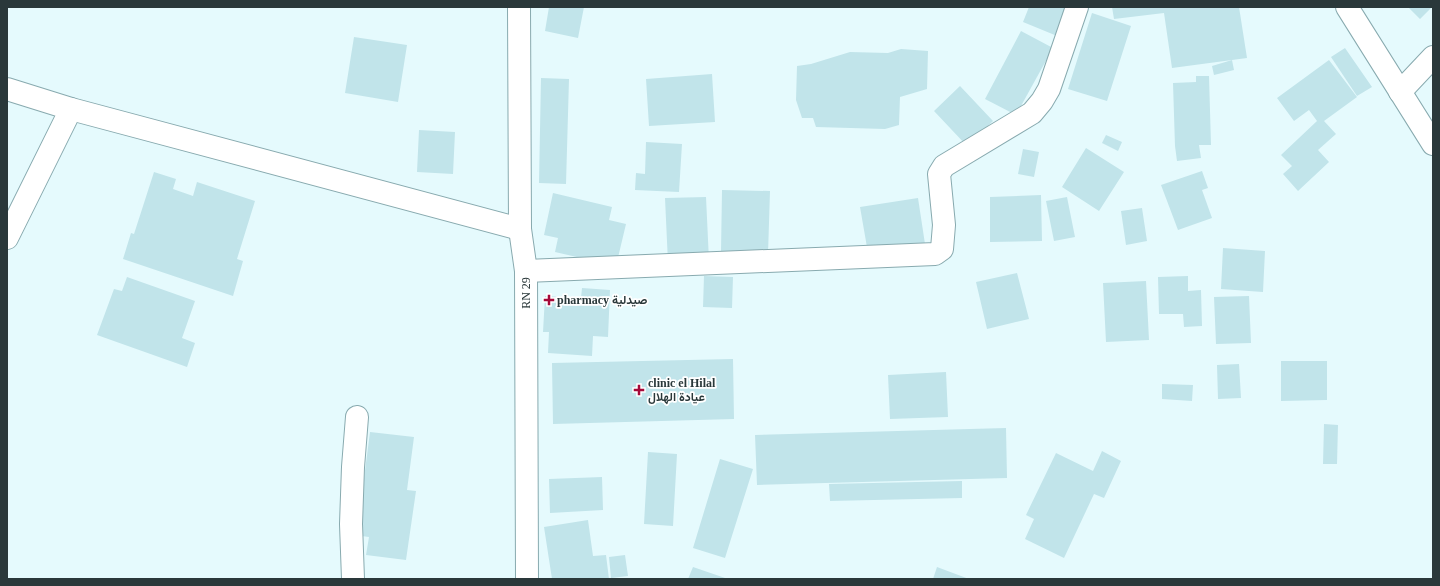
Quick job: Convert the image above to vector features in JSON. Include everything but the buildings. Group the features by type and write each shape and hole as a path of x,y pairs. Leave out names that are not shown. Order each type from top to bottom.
{"street":[{"name":"RN 29","path":"519,7 520,229 526,271 527,579"},
{"path":"526,271 935,254 942,249 944,225 939,174 944,166 1032,113 1042,101 1048,89 1078,7"},
{"path":"1347,7 1433,144"},
{"path":"1400,92 1433,57"},
{"path":"7,89 71,109 520,229"},
{"path":"7,238 71,109"},
{"path":"353,579 352,503 357,417"}],"place":[{"name":"pharmacy صيدلية","path":"549,300"},
{"name":"clinic el Hilal عيادة الهلال","path":"639,390"}]}
